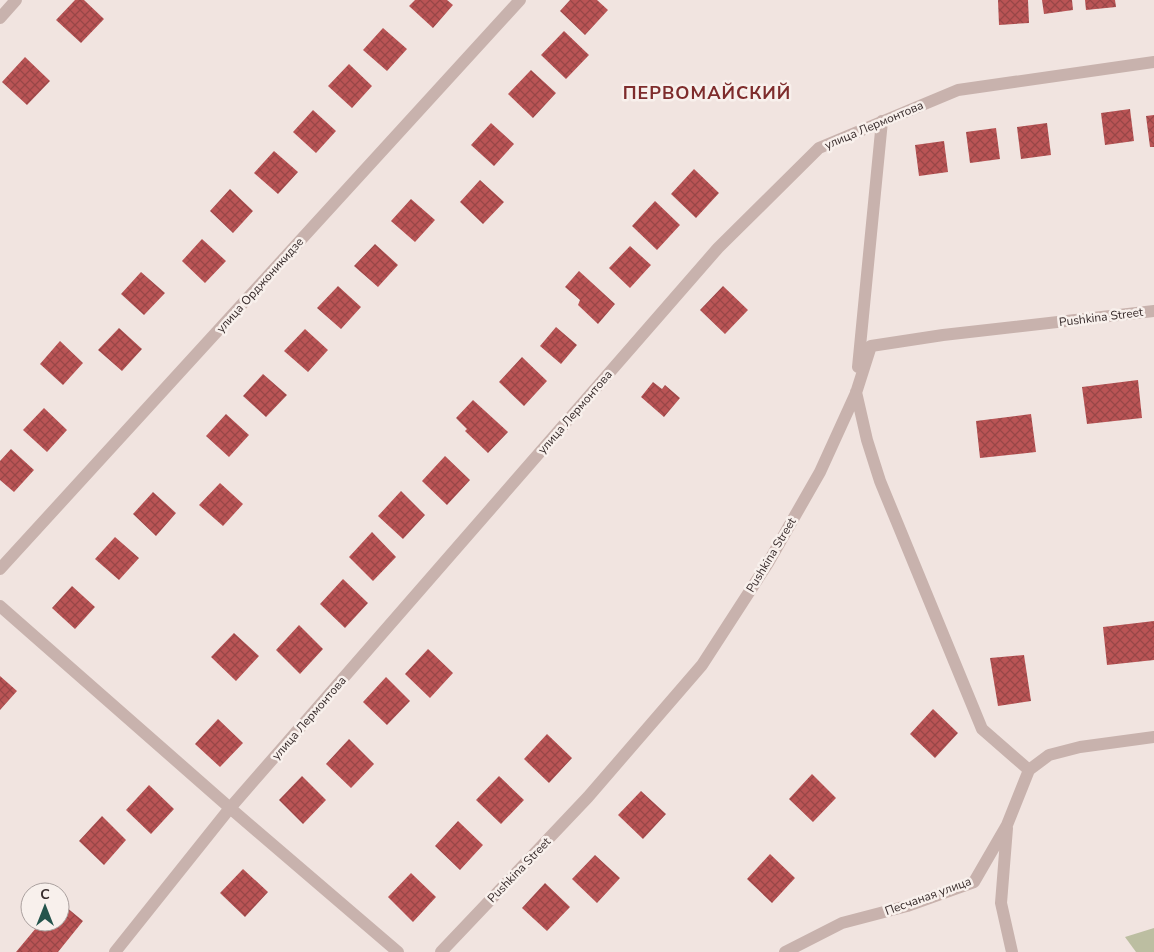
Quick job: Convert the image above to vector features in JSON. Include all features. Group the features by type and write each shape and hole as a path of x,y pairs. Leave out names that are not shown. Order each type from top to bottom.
{"street":[{"path":"0,18 16,0"},
{"name":"улица Орджоникидзе","path":"0,569 520,0"},
{"name":"улица Лермонтова","path":"115,952 230,808 718,248 819,148 958,90 1154,62"},
{"path":"882,122 856,393 880,481 982,729 1029,770"},
{"name":"Pushkina Street","path":"441,952 588,797 702,666 768,563 820,472 856,393 871,346 943,335 1154,311"},
{"path":"0,606 230,808 398,952"},
{"path":"1012,952 1001,903 1007,825 1029,770 1049,755 1080,747 1154,737"},
{"name":"Песчаная улица","path":"785,952 842,923 907,906 974,882 1007,824 1029,770"}],"green space":[{"path":"1154,928 1154,952 1136,952 1125,937"}],"building":[{"path":"75,0 84,0 104,19 81,43 56,20"},
{"path":"415,0 447,0 453,5 433,28 409,6"},
{"path":"570,0 597,0 608,10 585,35 560,11"},
{"path":"998,0 1028,0 1029,23 999,25"},
{"path":"1042,0 1072,0 1073,10 1044,14"},
{"path":"1085,0 1115,0 1116,7 1086,10"},
{"path":"383,28 407,49 387,71 363,50"},
{"path":"564,31 589,55 566,79 541,55"},
{"path":"25,57 50,81 27,105 2,82"},
{"path":"349,64 372,86 352,108 328,86"},
{"path":"531,70 556,93 533,118 508,94"},
{"path":"1130,109 1134,141 1105,145 1101,113"},
{"path":"313,110 336,131 316,153 293,132"},
{"path":"1154,115 1154,147 1150,147 1146,116"},
{"path":"491,123 514,144 494,166 471,145"},
{"path":"1047,123 1051,155 1021,159 1017,127"},
{"path":"996,128 1000,159 970,163 966,132"},
{"path":"944,141 948,172 919,176 915,145"},
{"path":"274,151 298,172 278,194 254,173"},
{"path":"694,169 719,193 696,218 671,194"},
{"path":"480,180 504,202 483,224 460,202"},
{"path":"230,189 253,211 233,233 210,211"},
{"path":"411,199 435,220 415,242 391,221"},
{"path":"655,201 680,225 657,250 632,226"},
{"path":"202,239 226,261 205,283 182,261"},
{"path":"375,244 398,265 378,287 354,266"},
{"path":"630,246 651,265 630,288 609,268"},
{"path":"579,271 615,304 598,324 578,305 580,300 565,287"},
{"path":"141,272 165,293 144,315 121,294"},
{"path":"338,286 361,307 341,329 317,308"},
{"path":"723,286 748,310 725,334 700,310"},
{"path":"556,327 577,345 561,364 540,346"},
{"path":"119,328 142,349 122,371 98,350"},
{"path":"305,329 328,350 308,372 284,351"},
{"path":"60,341 83,363 63,385 40,364"},
{"path":"522,357 547,381 524,406 499,382"},
{"path":"263,374 287,395 266,417 243,396"},
{"path":"1138,380 1142,418 1087,424 1082,387"},
{"path":"653,382 662,389 665,385 680,398 664,417 641,397"},
{"path":"473,400 508,432 488,453 465,431 467,429 456,418"},
{"path":"44,408 67,430 47,452 23,430"},
{"path":"226,414 249,435 229,457 206,436"},
{"path":"1031,414 1036,452 980,458 976,421"},
{"path":"11,449 34,470 14,492 0,480 0,461"},
{"path":"445,456 470,480 447,505 422,481"},
{"path":"220,483 243,504 223,526 199,505"},
{"path":"401,491 425,515 403,539 378,516"},
{"path":"153,492 176,513 156,536 133,514"},
{"path":"372,532 396,557 373,581 349,557"},
{"path":"115,537 139,558 119,580 95,559"},
{"path":"343,579 368,603 345,628 320,604"},
{"path":"72,586 95,607 75,629 52,608"},
{"path":"1154,621 1154,660 1107,665 1103,627"},
{"path":"299,625 323,649 300,674 276,650"},
{"path":"234,633 259,656 236,681 211,657"},
{"path":"428,649 453,673 430,698 405,674"},
{"path":"1024,655 1031,701 998,706 990,658"},
{"path":"0,676 17,691 0,710"},
{"path":"386,677 410,701 387,725 363,702"},
{"path":"933,709 958,733 935,758 910,734"},
{"path":"218,719 243,743 220,767 195,744"},
{"path":"547,734 572,758 549,783 524,759"},
{"path":"349,739 374,764 351,788 326,764"},
{"path":"812,774 836,798 813,822 789,799"},
{"path":"302,776 326,800 303,824 279,800"},
{"path":"499,776 524,800 501,824 476,800"},
{"path":"149,785 174,809 151,834 126,810"},
{"path":"641,791 666,814 643,839 618,815"},
{"path":"102,816 126,840 104,865 79,841"},
{"path":"458,821 483,845 460,870 435,846"},
{"path":"770,854 795,878 772,903 747,879"},
{"path":"595,855 620,878 597,903 572,879"},
{"path":"243,869 268,892 245,917 220,893"},
{"path":"411,873 436,897 413,922 388,897"},
{"path":"545,883 570,907 547,931 522,908"},
{"path":"70,910 83,921 58,952 16,952 33,932 70,932"}],"district":[{"name":"ПЕРВОМАЙСКИЙ","path":"707,93"}]}
